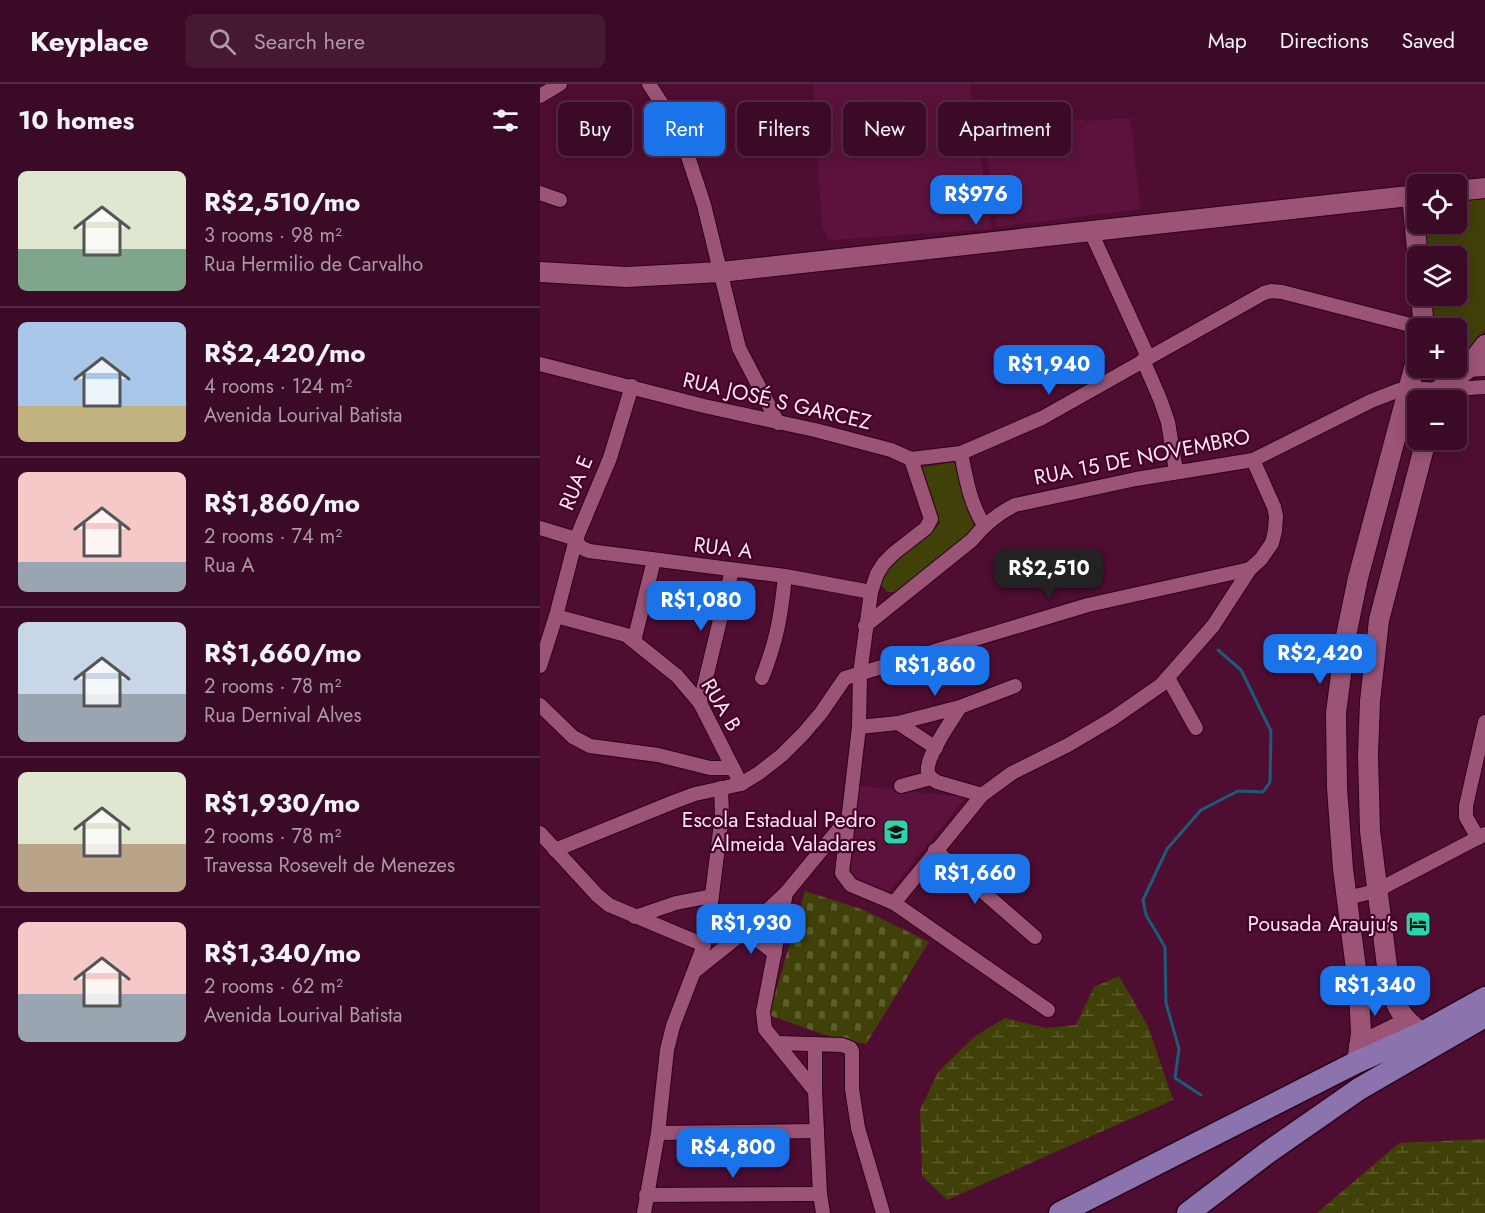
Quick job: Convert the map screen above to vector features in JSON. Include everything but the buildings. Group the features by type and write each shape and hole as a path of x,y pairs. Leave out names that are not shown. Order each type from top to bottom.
{"highway":[{"path":"1060,1213 1358,1054 1485,998"},
{"path":"1188,1213 1267,1153 1359,1089 1485,1016"}],"main road":[{"path":"1467,190 1485,188"},
{"path":"540,272 626,277 721,272 1407,196"},
{"path":"1445,390 1475,370 1485,345"},
{"path":"1358,1054 1359,992 1347,898 1337,788 1336,713 1346,636 1358,578 1410,380"},
{"path":"1415,1027 1395,1004 1389,982 1370,831 1368,755 1370,701 1379,620 1423,450"},
{"path":"1359,992 1389,982"}],"street":[{"path":"540,96 560,84"},
{"path":"650,84 666,108 684,143 704,205 739,348 778,423"},
{"path":"540,193 560,200"},
{"path":"1091,232 1145,358 1168,422 1176,471"},
{"path":"1048,1010 894,903 851,885 845,879 842,864 859,727 860,674 871,592 877,574 884,563 926,528 931,519 911,459 961,453 1042,418 1145,358 1271,291 1407,324"},
{"name":"RUA JOSÉ S GARCEZ","path":"540,364 704,406 849,439 891,450 911,459"},
{"path":"1410,380 1475,370"},
{"path":"1410,380 1429,390"},
{"name":"RUA 15 DE NOVEMBRO","path":"865,626 972,540 984,525 1015,505 1176,471 1253,460 1410,380"},
{"name":"RUA E","path":"540,666 576,539 610,458 632,386"},
{"path":"1467,390 1485,387"},
{"path":"961,453 970,495 978,517 984,525"},
{"path":"894,903 982,795 1012,773 1068,745 1112,719 1161,685 1213,626 1250,569 1261,559 1272,543 1275,531 1276,516 1253,460"},
{"name":"RUA A","path":"540,528 576,539 580,547 590,551 785,576 871,592"},
{"path":"634,641 654,560"},
{"path":"555,850 676,801 741,784 782,755 803,734 821,713 845,678 1088,605 1250,569"},
{"path":"700,702 732,570"},
{"path":"762,678 774,649 780,623 785,576"},
{"name":"RUA B","path":"556,616 626,635 677,676 700,702 741,784"},
{"path":"1168,678 1196,728"},
{"path":"859,727 898,723 960,707 1015,686"},
{"path":"540,705 573,737 590,746 658,755 710,768 733,768"},
{"path":"931,778 928,766 960,707"},
{"path":"1347,898 1377,891 1482,836 1466,817 1466,806 1485,722"},
{"path":"898,723 936,748"},
{"path":"901,786 931,778 982,795"},
{"path":"644,1213 658,1132 669,1042 675,1018 704,945 722,815 721,788"},
{"path":"694,970 745,931 786,893 849,817"},
{"path":"540,833 609,905 635,918 704,945"},
{"path":"935,850 1035,937"},
{"path":"786,893 763,1022 765,1029 815,1091"},
{"path":"635,918 676,903 712,896"},
{"path":"745,931 775,952"},
{"path":"777,1043 842,1046 852,1051 852,1089 858,1128 883,1213"},
{"path":"816,1044 815,1091 820,1194 824,1213"},
{"path":"658,1132 817,1131"},
{"path":"646,1195 820,1194"}],"shaded area":[{"path":"813,84 970,84 973,102 938,102 938,156 981,156 992,229 829,240 822,228 818,156 831,156 831,102 814,102"},
{"path":"978,98 997,102 979,102"},
{"path":"1071,118 1086,121 1130,118 1141,209 997,227 987,156 1071,156"},
{"name":"Escola Estadual Pedro Almeida Valadares","path":"860,786 966,797 889,892 878,890 852,875 848,867"}],"green space":[{"path":"1485,197 1485,330 1467,353 1467,318 1429,318 1429,306 1467,306 1467,246 1424,246 1423,234 1467,234 1467,199"},
{"path":"954,462 974,527 973,534 900,592 887,592 881,585 890,566 940,523 920,472 923,467"},
{"path":"805,891 864,910 929,942 866,1044 825,1035 769,1015"},
{"path":"1119,976 1148,1026 1173,1100 947,1200 922,1176 920,1110 938,1072 974,1037 1005,1018 1045,1028 1076,1025 1094,987"},
{"path":"1485,1139 1485,1213 1317,1213 1399,1143"}],"waterway":[{"path":"1201,1095 1175,1078 1179,1049 1166,1003 1165,947 1146,915 1143,900 1167,849 1201,810 1238,791 1263,792 1270,782 1271,731 1241,670 1218,650"}],"place":[{"name":"Escola Estadual Pedro Almeida Valadares","path":"896,832"},
{"name":"Pousada Arauju's","path":"1418,924"}]}
